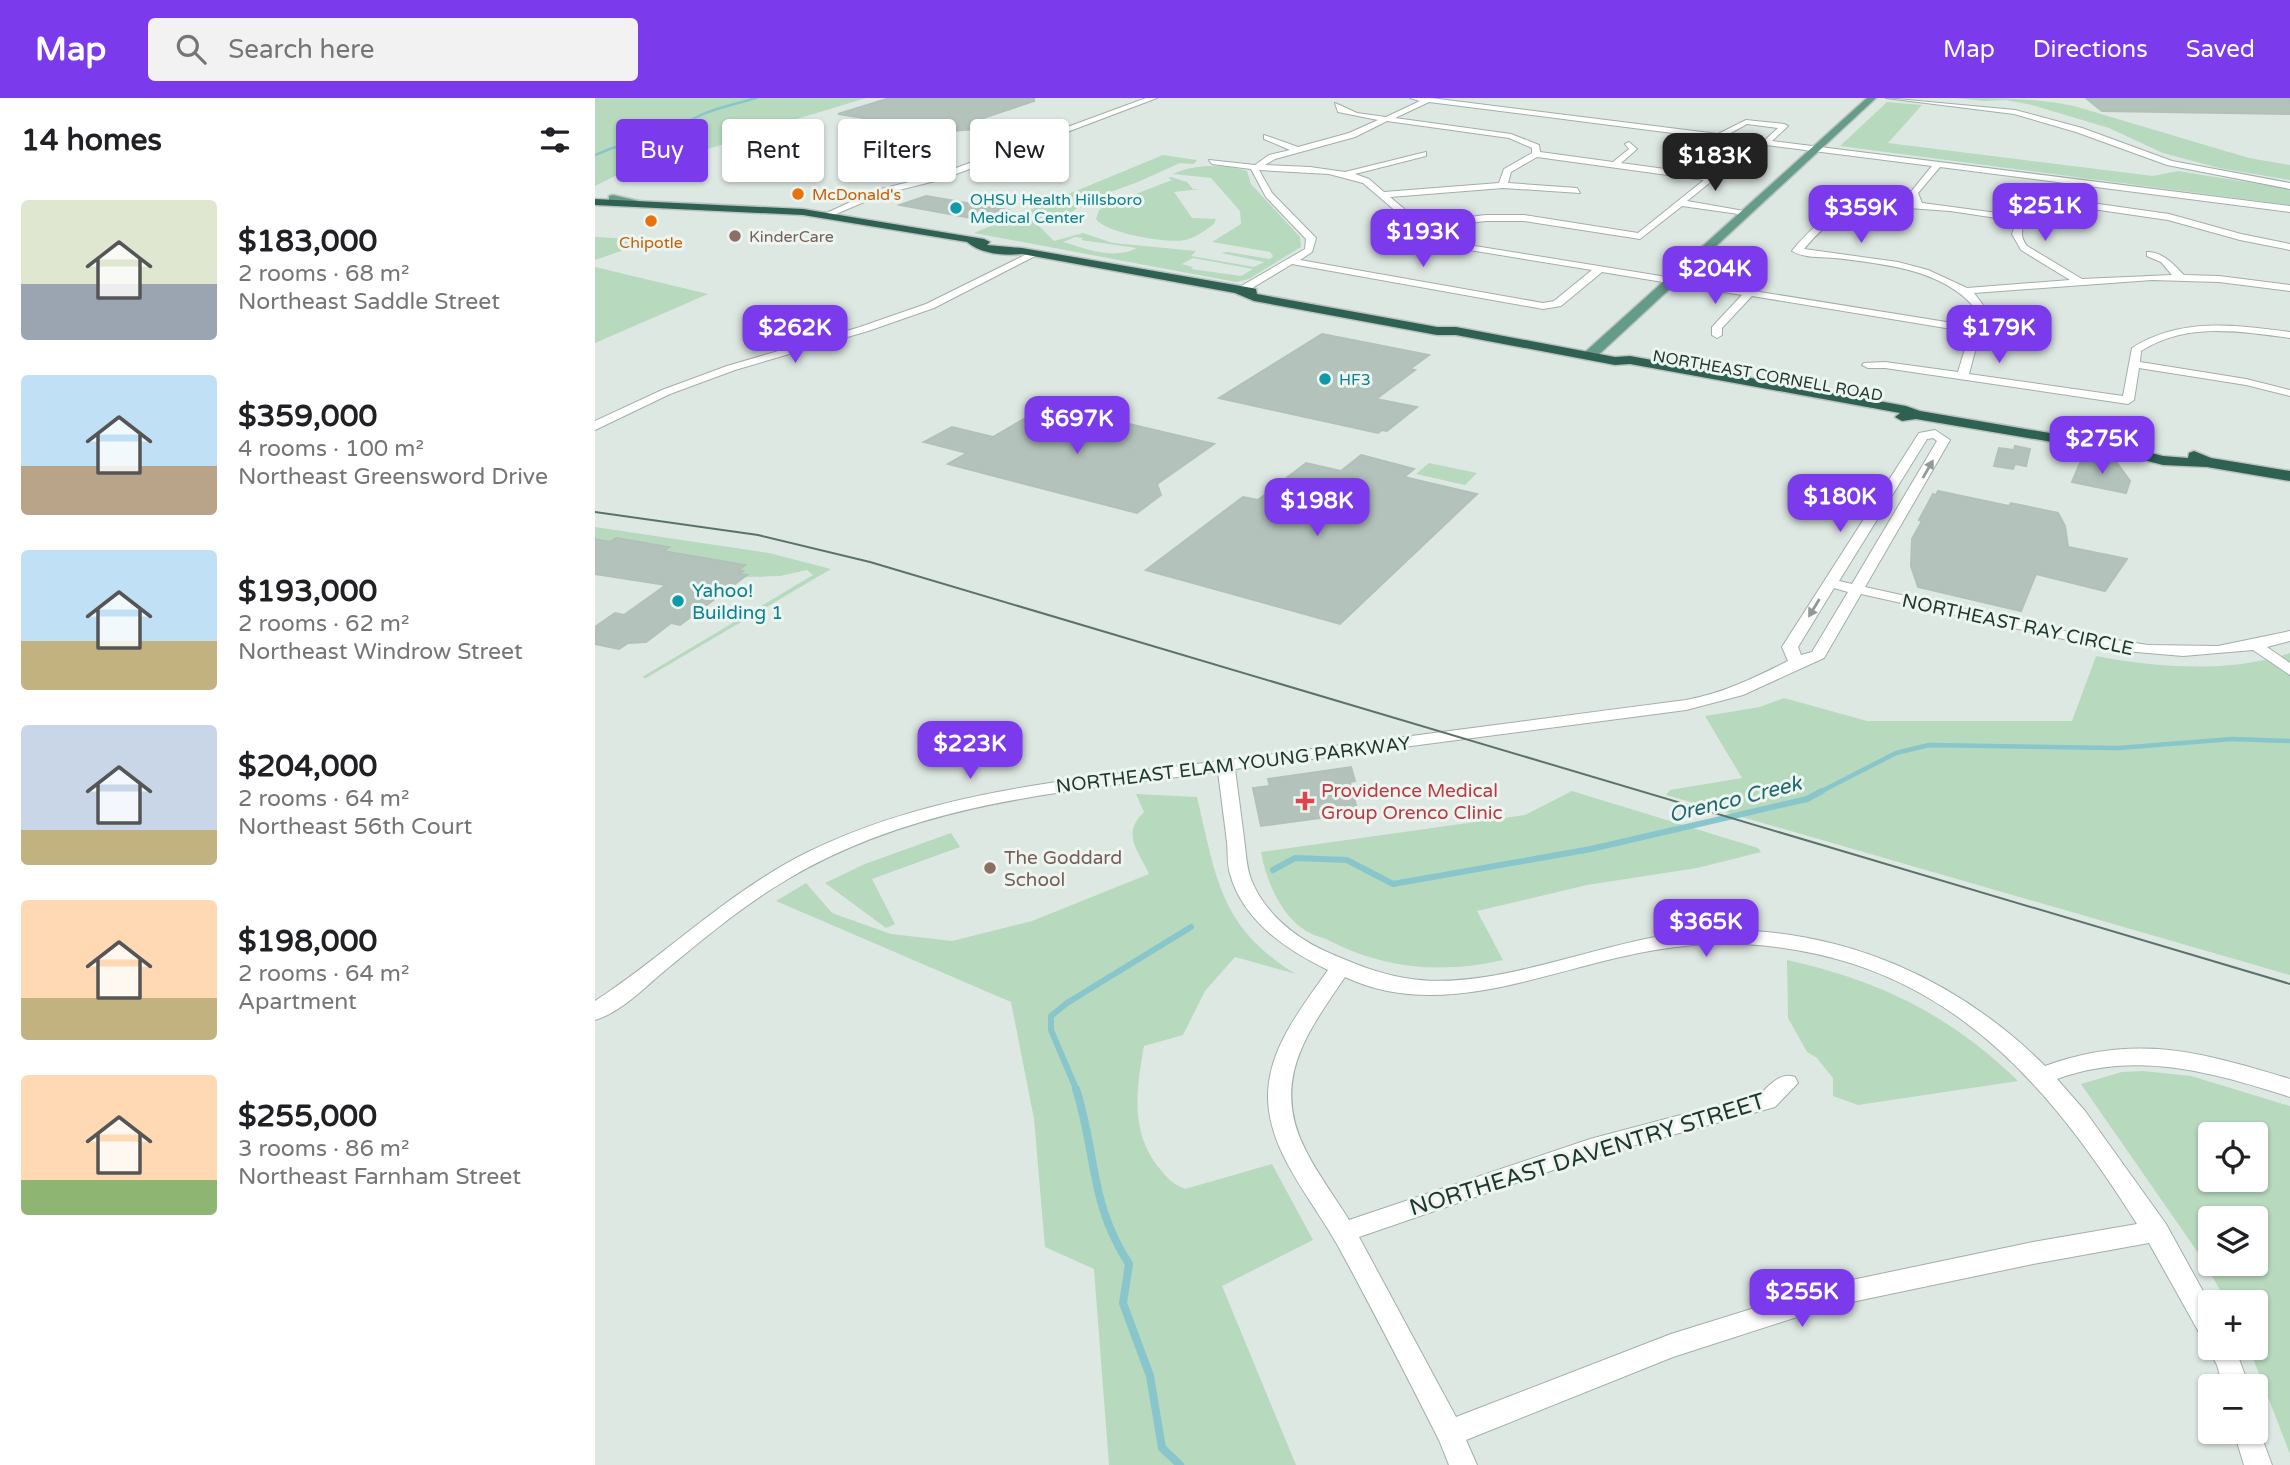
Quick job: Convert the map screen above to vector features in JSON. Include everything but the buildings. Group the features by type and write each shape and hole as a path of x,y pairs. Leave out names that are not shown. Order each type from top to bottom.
{"highway":[{"name":"NORTHEAST CORNELL ROAD","path":"595,200 614,198"},
{"name":"NORTHEAST CORNELL ROAD","path":"595,200 826,215 972,242 979,246 1011,252 1022,251 1240,291 1254,297 1437,331 1456,331 1590,356 1615,361 1626,367 1802,400 1902,417 1916,415 1938,427 2120,449 2135,455 2192,464 2207,462 2290,475"}],"main road":[{"path":"1590,356 1872,98"},
{"name":"NORTHEAST CORNELL ROAD","path":"614,198 638,202"}],"street":[{"path":"826,215 883,191 940,177 1153,98"},
{"path":"1414,98 2288,210"},
{"path":"1889,98 2017,108 2170,163 2290,186"},
{"path":"1255,168 1272,157 1335,141 1431,99"},
{"path":"1338,105 1341,110 1356,115 1521,138 1534,136"},
{"path":"1443,127 1454,121"},
{"path":"1719,137 1747,121 1784,126 1769,140"},
{"path":"1267,137 1297,150"},
{"path":"1521,138 1537,146 1536,154"},
{"path":"1614,165 1632,152 1633,149 1629,145"},
{"path":"1347,174 1423,154"},
{"path":"1503,185 1507,171 1536,154 1710,178"},
{"path":"1419,226 1504,217 1640,236 1730,162 1727,157"},
{"path":"1212,162 1255,168 1347,174 1366,181 1429,235 1448,244 1977,330"},
{"path":"1919,206 1914,192 1937,165"},
{"path":"1240,291 1309,250 1311,238 1268,192 1256,176 1255,168"},
{"path":"1382,195 1503,185 1577,191"},
{"path":"2078,281 2024,248 2015,234 2035,198 2161,215 2239,237 2290,247"},
{"path":"1681,203 1746,212"},
{"path":"1963,376 1981,309 1966,291 1950,282 1912,269 1797,251 1826,220 1844,212 1879,207 1919,206 2022,219"},
{"path":"2214,228 2234,224"},
{"path":"2150,254 2164,260 2180,277"},
{"path":"595,426 696,381 885,322 982,282 1011,273 1040,255"},
{"path":"1291,261 1552,306 1598,270"},
{"path":"1966,291 2078,281 2180,277 2290,288"},
{"path":"1717,335 1717,327 1749,294"},
{"path":"1868,365 2127,400 2136,350 2145,343 2173,333 2213,329 2290,335"},
{"path":"2133,364 2246,382 2290,393"},
{"path":"595,413 613,417"},
{"path":"1795,660 1790,647 1829,583 1923,436 1938,427"},
{"name":"NORTHEAST ELAM YOUNG PARKWAY","path":"595,1012 647,976 747,895 812,858 876,829 982,799 1705,701 1755,685 1795,660 1818,655 1944,440 1938,427"},
{"name":"NORTHEAST RAY CIRCLE","path":"1829,583 2119,647 2194,653 2257,647 2290,636"},
{"path":"2257,647 2290,670"},
{"path":"1226,766 1240,876 1257,908 1287,939 1339,970 1390,985 1435,988 1495,984 1605,954 1691,938 1750,938 1808,945 1885,966 1937,991 1974,1015 2041,1076 2089,1135 2157,1231 2198,1306"},
{"path":"1339,970 1307,1016 1283,1066 1279,1099 1290,1142 1343,1232 1450,1433 1463,1465"},
{"path":"2041,1076 2090,1058 2143,1054 2190,1059 2290,1088"},
{"name":"NORTHEAST DAVENTRY STREET","path":"1343,1232 1590,1148 1767,1101 1787,1083"},
{"path":"1450,1433 1671,1346 1828,1296 2033,1253 2157,1231"},
{"path":"2252,1444 2258,1465"}],"green space":[{"path":"595,98 866,98 796,119 722,119 722,145 708,149 708,119 616,119 616,176 595,186"},
{"path":"1956,98 2022,99 2070,105 2249,158 2290,165 2290,180 2219,168 2163,153 2109,128 2032,105 2006,100"},
{"path":"1887,102 1922,105 1888,143 2153,176 2178,171 2290,189 2290,205 1840,146"},
{"path":"1163,155 1197,160 1194,164 1180,163 1088,200 1065,217 1040,218 1038,225 1054,241 1083,233 1113,243 1196,251 1191,256 1254,267 1264,262 1221,253 1270,259 1273,256 1270,252 1212,242 1241,224 1240,211 1211,178 1173,174 1190,168 1219,166 1247,171 1251,184 1300,237 1301,247 1249,279 1236,282 974,233","holes":["1075,237 1083,238 1081,240 1137,248 1127,252 1108,253 1063,242","1193,258 1253,269 1241,276 1191,269 1193,267 1182,264"]},
{"path":"1168,178 1187,182 1193,189 1200,189 1174,192 1192,218 1216,219 1214,224 1189,239 1177,241 1124,233 1111,229 1096,219 1099,210 1107,205 1172,180"},
{"path":"595,237 653,240 595,260"},
{"path":"595,267 708,294 595,343"},
{"path":"1429,463 1477,473 1465,485 1416,474"},
{"path":"595,527 769,553 831,569 646,678 642,677 813,575 807,570 780,576 745,577 746,575 739,574 742,571 738,570 744,565 663,551 668,546 616,538 610,542 595,539"},
{"path":"2290,653 2290,975 1666,795 1670,790 1742,778 1705,716 1760,707 1784,698 1867,721 2072,721 2096,656 2169,666 2218,666 2243,664"},
{"path":"1572,791 1758,848 1761,852 1697,868 1587,885 1477,911 1503,960 1436,968 1371,958 1300,927 1277,898 1263,863 1261,852 1525,815"},
{"path":"1136,794 1197,797 1217,876 1236,919 1251,938 1296,974 1235,957 1205,991 1183,1035 1144,1046 1138,1110 1144,1141 1150,1155 1171,1181 1185,1189 1272,1164 1313,1240 1222,1286 1296,1465 1109,1465 1094,1269 1045,1247 1034,1119 1011,1002 776,901 806,883 832,913 891,934 952,941 1032,921 1149,874 1134,842 1134,828 1144,812"},
{"path":"951,833 960,847 872,879 895,924 886,928 825,883 865,864"},
{"path":"1787,960 1853,978 1911,1003 1966,1037 2018,1081 1858,1105 1833,1096 1833,1078 1817,1058 1807,1052 1788,1018"},
{"path":"2143,1071 2191,1076 2290,1106 2290,1454 2268,1397 2268,1374 2259,1374 2254,1360 2268,1360 2268,1290 2220,1290 2212,1276 2268,1276 2268,1206 2198,1206 2198,1253 2081,1084 2122,1072"}],"waterway":[{"path":"595,155 612,148 668,140 698,116 756,98"},
{"name":"Orenco Creek","path":"1818,793 1896,753 1929,745 2119,748 2232,739 2290,741"},
{"name":"Orenco Creek","path":"1273,870 1295,858 1347,860 1393,884 1591,849 1807,799 1822,791"},
{"name":"Orenco Creek","path":"1077,1091 1051,1030 1051,1016 1067,1003 1191,927"},
{"name":"Orenco Creek","path":"1076,1089 1100,1199 1116,1241 1129,1264 1123,1303 1150,1376 1162,1448 1180,1465"}],"tram line":[{"path":"595,512 758,535 870,562 2290,984"}],"place":[{"name":"McDonald's","path":"798,194"},
{"name":"OHSU Health Hillsboro Medical Center","path":"956,208"},
{"name":"Chipotle","path":"651,221"},
{"name":"KinderCare","path":"735,236"},
{"name":"HF3","path":"1325,379"},
{"name":"Yahoo! Building 1","path":"678,601"},
{"name":"Providence Medical Group Orenco Clinic","path":"1305,801"},
{"name":"The Goddard School","path":"990,868"}]}
